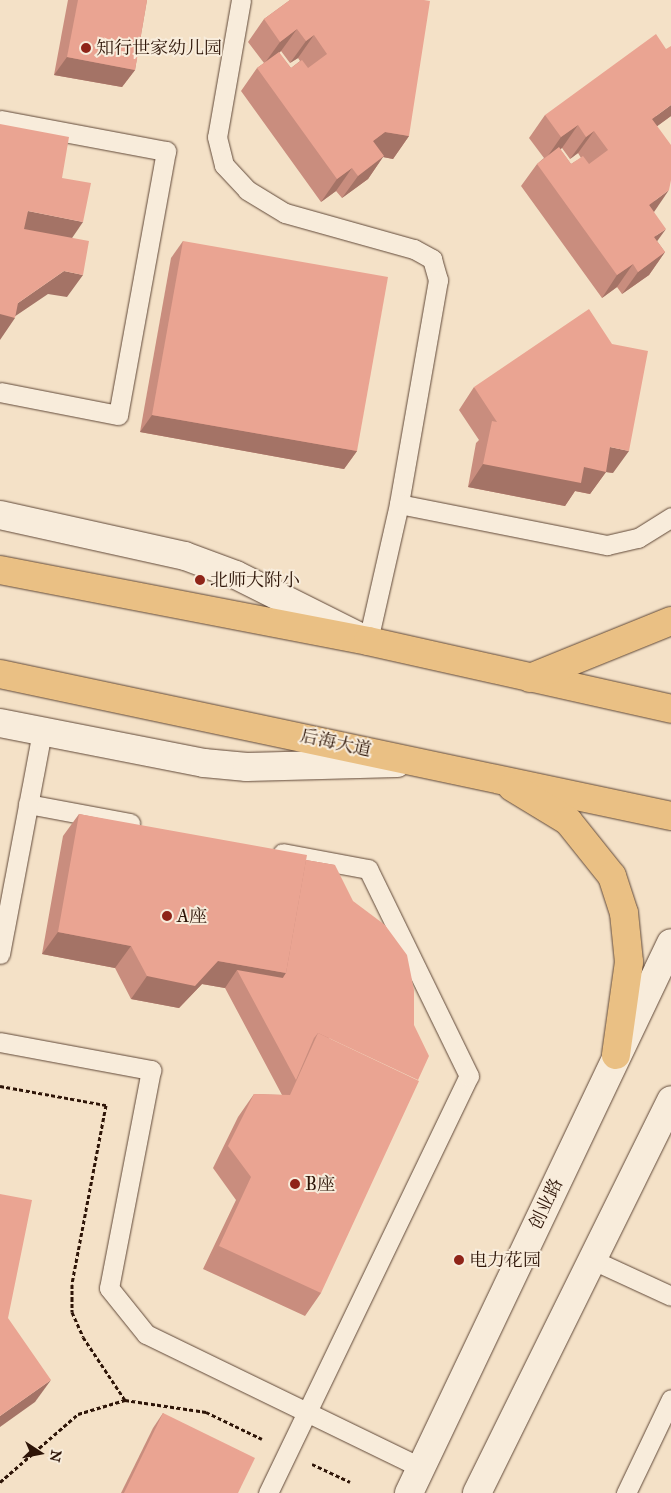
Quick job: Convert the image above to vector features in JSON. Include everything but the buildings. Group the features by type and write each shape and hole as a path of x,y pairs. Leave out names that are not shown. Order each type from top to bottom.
{"main road":[{"path":"0,515 185,556 236,575 368,641"},
{"path":"0,570 368,641 671,709"},
{"path":"530,678 671,621"},
{"name":"后海大道","path":"0,674 492,775 671,816"},
{"path":"0,723 204,763 247,767 427,762"},
{"path":"492,775 568,821 612,876 624,912 629,962 616,1055"},
{"name":"创业路","path":"410,1493 616,1055 671,943"},
{"path":"476,1493 671,1100"}],"lane":[{"path":"241,0 217,137 224,165 248,190 285,213 414,249 432,259 438,280 398,504 368,641"},
{"path":"0,120 166,150 118,415 0,392"},
{"path":"398,504 607,545 638,538 671,517"},
{"path":"0,954 42,731"},
{"path":"28,804 145,826"},
{"path":"261,849 368,869 469,1076 268,1493"},
{"path":"0,1042 151,1070 109,1288 146,1334 422,1468"},
{"path":"591,1259 671,1296"},
{"path":"626,1493 671,1400"}],"path":[{"path":"0,1086 106,1105 72,1284 72,1312 82,1337 125,1400"},
{"path":"0,1482 78,1414 125,1400 206,1412 350,1482"}],"place":[{"name":"知行世家幼儿园","path":"86,48"},
{"name":"北师大附小","path":"200,580"},
{"name":"A座","path":"167,916"},
{"name":"B座","path":"295,1184"},
{"name":"电力花园","path":"459,1260"}]}
